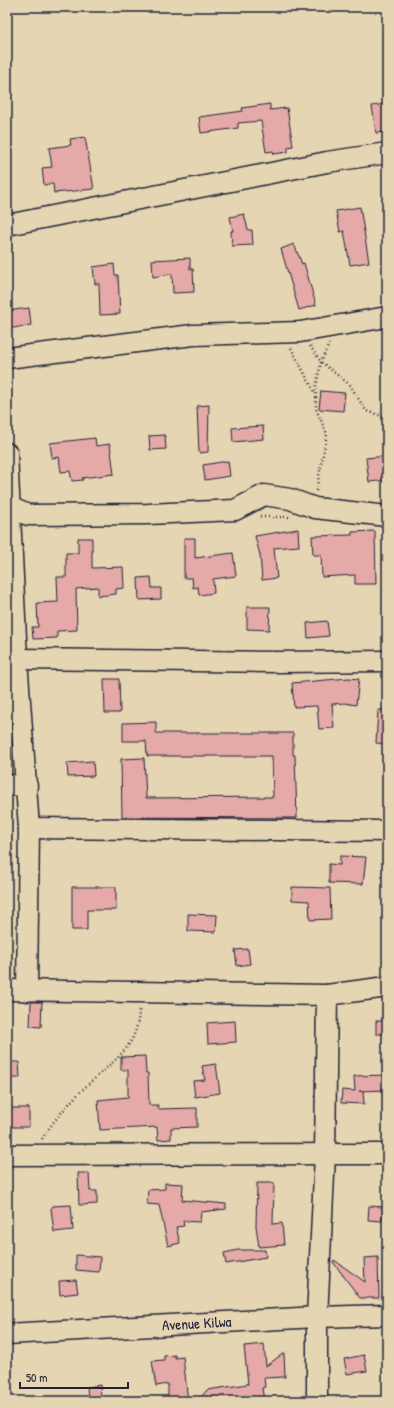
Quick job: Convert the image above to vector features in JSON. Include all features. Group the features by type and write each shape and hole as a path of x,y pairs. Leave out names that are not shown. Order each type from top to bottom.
{"street":[{"path":"7,225 327,162 387,153"},
{"path":"7,358 193,335 300,332 387,316"},
{"path":"7,453 12,638 17,659 29,828 27,991"},
{"path":"9,506 28,515 148,514 235,510 264,495 290,499 315,508 387,516"},
{"path":"17,659 278,662 387,661"},
{"path":"7,785 27,786"},
{"path":"29,828 387,831"},
{"path":"7,990 327,995 387,987"},
{"path":"317,1401 317,1317 325,1155 327,995"},
{"path":"7,1155 387,1154"},
{"name":"Avenue Kilwa","path":"7,1334 317,1317 387,1315"}],"path":[{"path":"315,508 316,485 327,434 316,410 316,396 321,362 330,342 343,324"},
{"path":"288,332 310,347 321,362 350,386 366,411 383,416"},
{"path":"288,332 291,347 316,396"},
{"path":"42,1154 42,1138 46,1133 92,1081 114,1063 132,1043 138,1023 139,993"}],"building":[{"path":"270,104 270,110 287,108 293,146 288,147 288,152 274,154 273,151 266,152 261,121 238,123 238,128 201,133 199,117 243,111 242,108"},
{"path":"385,104 387,132 376,133 372,106"},
{"path":"85,137 94,189 54,193 53,184 44,185 42,168 52,167 49,148 71,145 70,139"},
{"path":"360,207 369,262 350,265 344,231 340,232 336,211"},
{"path":"244,214 248,230 252,230 253,245 232,246 231,231 233,231 230,217"},
{"path":"294,244 302,264 304,263 316,305 299,310 281,249"},
{"path":"190,258 190,269 193,269 194,292 173,293 172,274 153,277 152,260"},
{"path":"114,264 115,275 118,275 120,314 100,315 99,284 95,284 93,267"},
{"path":"29,308 31,325 7,329 7,311"},
{"path":"321,391 345,393 343,411 319,409"},
{"path":"209,405 208,452 199,453 197,406"},
{"path":"263,426 264,439 233,442 232,428"},
{"path":"165,435 166,449 150,450 149,436"},
{"path":"95,438 96,446 110,444 114,474 82,478 83,480 72,481 70,471 61,472 59,457 52,458 50,443"},
{"path":"387,456 387,480 369,482 366,458"},
{"path":"228,461 230,476 205,480 203,465"},
{"path":"298,529 299,546 274,548 277,578 262,580 260,555 255,536"},
{"path":"375,531 376,584 355,584 355,575 322,577 321,555 313,555 312,536 352,535 352,532"},
{"path":"78,538 92,538 92,568 123,567 124,588 116,589 116,594 98,596 98,587 76,589 77,630 57,631 57,638 33,639 32,627 38,627 37,603 58,602 57,577 66,577 66,553 78,553"},
{"path":"184,538 195,538 195,558 233,553 236,576 213,579 214,593 199,595 198,587 193,588 192,578 184,578"},
{"path":"151,577 152,588 161,588 161,599 139,600 138,578"},
{"path":"247,607 270,607 269,630 247,629"},
{"path":"327,621 329,636 308,638 307,623"},
{"path":"349,678 359,679 356,705 345,703 332,704 334,728 319,729 317,706 294,707 292,683"},
{"path":"104,679 119,679 120,713 105,713"},
{"path":"378,710 387,710 387,744 376,743"},
{"path":"156,722 156,733 293,733 297,818 122,817 121,759 144,758 146,798 273,797 272,756 147,756 146,741 123,741 123,723"},
{"path":"93,761 94,776 68,777 67,763"},
{"path":"340,856 366,857 363,884 329,883 329,864 340,865"},
{"path":"72,887 116,887 116,910 87,910 87,930 72,930"},
{"path":"292,887 330,888 331,919 310,920 309,901 292,900"},
{"path":"188,914 217,915 216,932 188,931"},
{"path":"248,949 250,964 237,966 235,950"},
{"path":"31,1002 42,1002 41,1027 30,1026"},
{"path":"235,1021 236,1042 208,1044 207,1023"},
{"path":"376,1021 387,1021 387,1034 376,1034"},
{"path":"145,1056 146,1073 148,1073 149,1105 158,1105 158,1109 197,1108 197,1127 171,1128 171,1139 158,1140 157,1127 100,1130 98,1100 128,1097 128,1070 121,1070 121,1057"},
{"path":"7,1062 19,1062 20,1078 7,1078"},
{"path":"216,1064 220,1093 195,1097 193,1081 205,1080 202,1066"},
{"path":"387,1075 387,1090 359,1091 363,1091 364,1104 341,1103 342,1090 355,1091 354,1076"},
{"path":"9,1108 29,1108 29,1127 10,1127"},
{"path":"78,1173 89,1173 90,1191 97,1191 97,1204 79,1205"},
{"path":"165,1183 183,1184 182,1200 226,1204 226,1209 201,1212 200,1222 183,1221 184,1226 176,1227 180,1243 168,1246 159,1205 147,1204 148,1190 165,1189"},
{"path":"257,1183 274,1183 273,1224 282,1223 284,1245 259,1247 256,1226"},
{"path":"71,1205 73,1230 54,1232 51,1209 53,1206"},
{"path":"369,1206 383,1207 382,1221 368,1220"},
{"path":"238,1250 265,1250 266,1257 226,1264 224,1253"},
{"path":"76,1255 100,1257 99,1272 76,1270"},
{"path":"378,1257 379,1298 360,1298 333,1262 334,1260 365,1282 364,1258"},
{"path":"76,1280 78,1293 60,1295 59,1281"},
{"path":"264,1344 266,1366 284,1353 285,1377 264,1378 265,1387 262,1388 264,1401 198,1401 207,1390 248,1384 244,1346"},
{"path":"175,1355 175,1358 183,1357 188,1401 168,1401 168,1384 156,1386 152,1361 164,1360 164,1356"},
{"path":"364,1355 367,1371 347,1374 344,1359"},
{"path":"100,1385 101,1397 88,1398 87,1387"}]}
